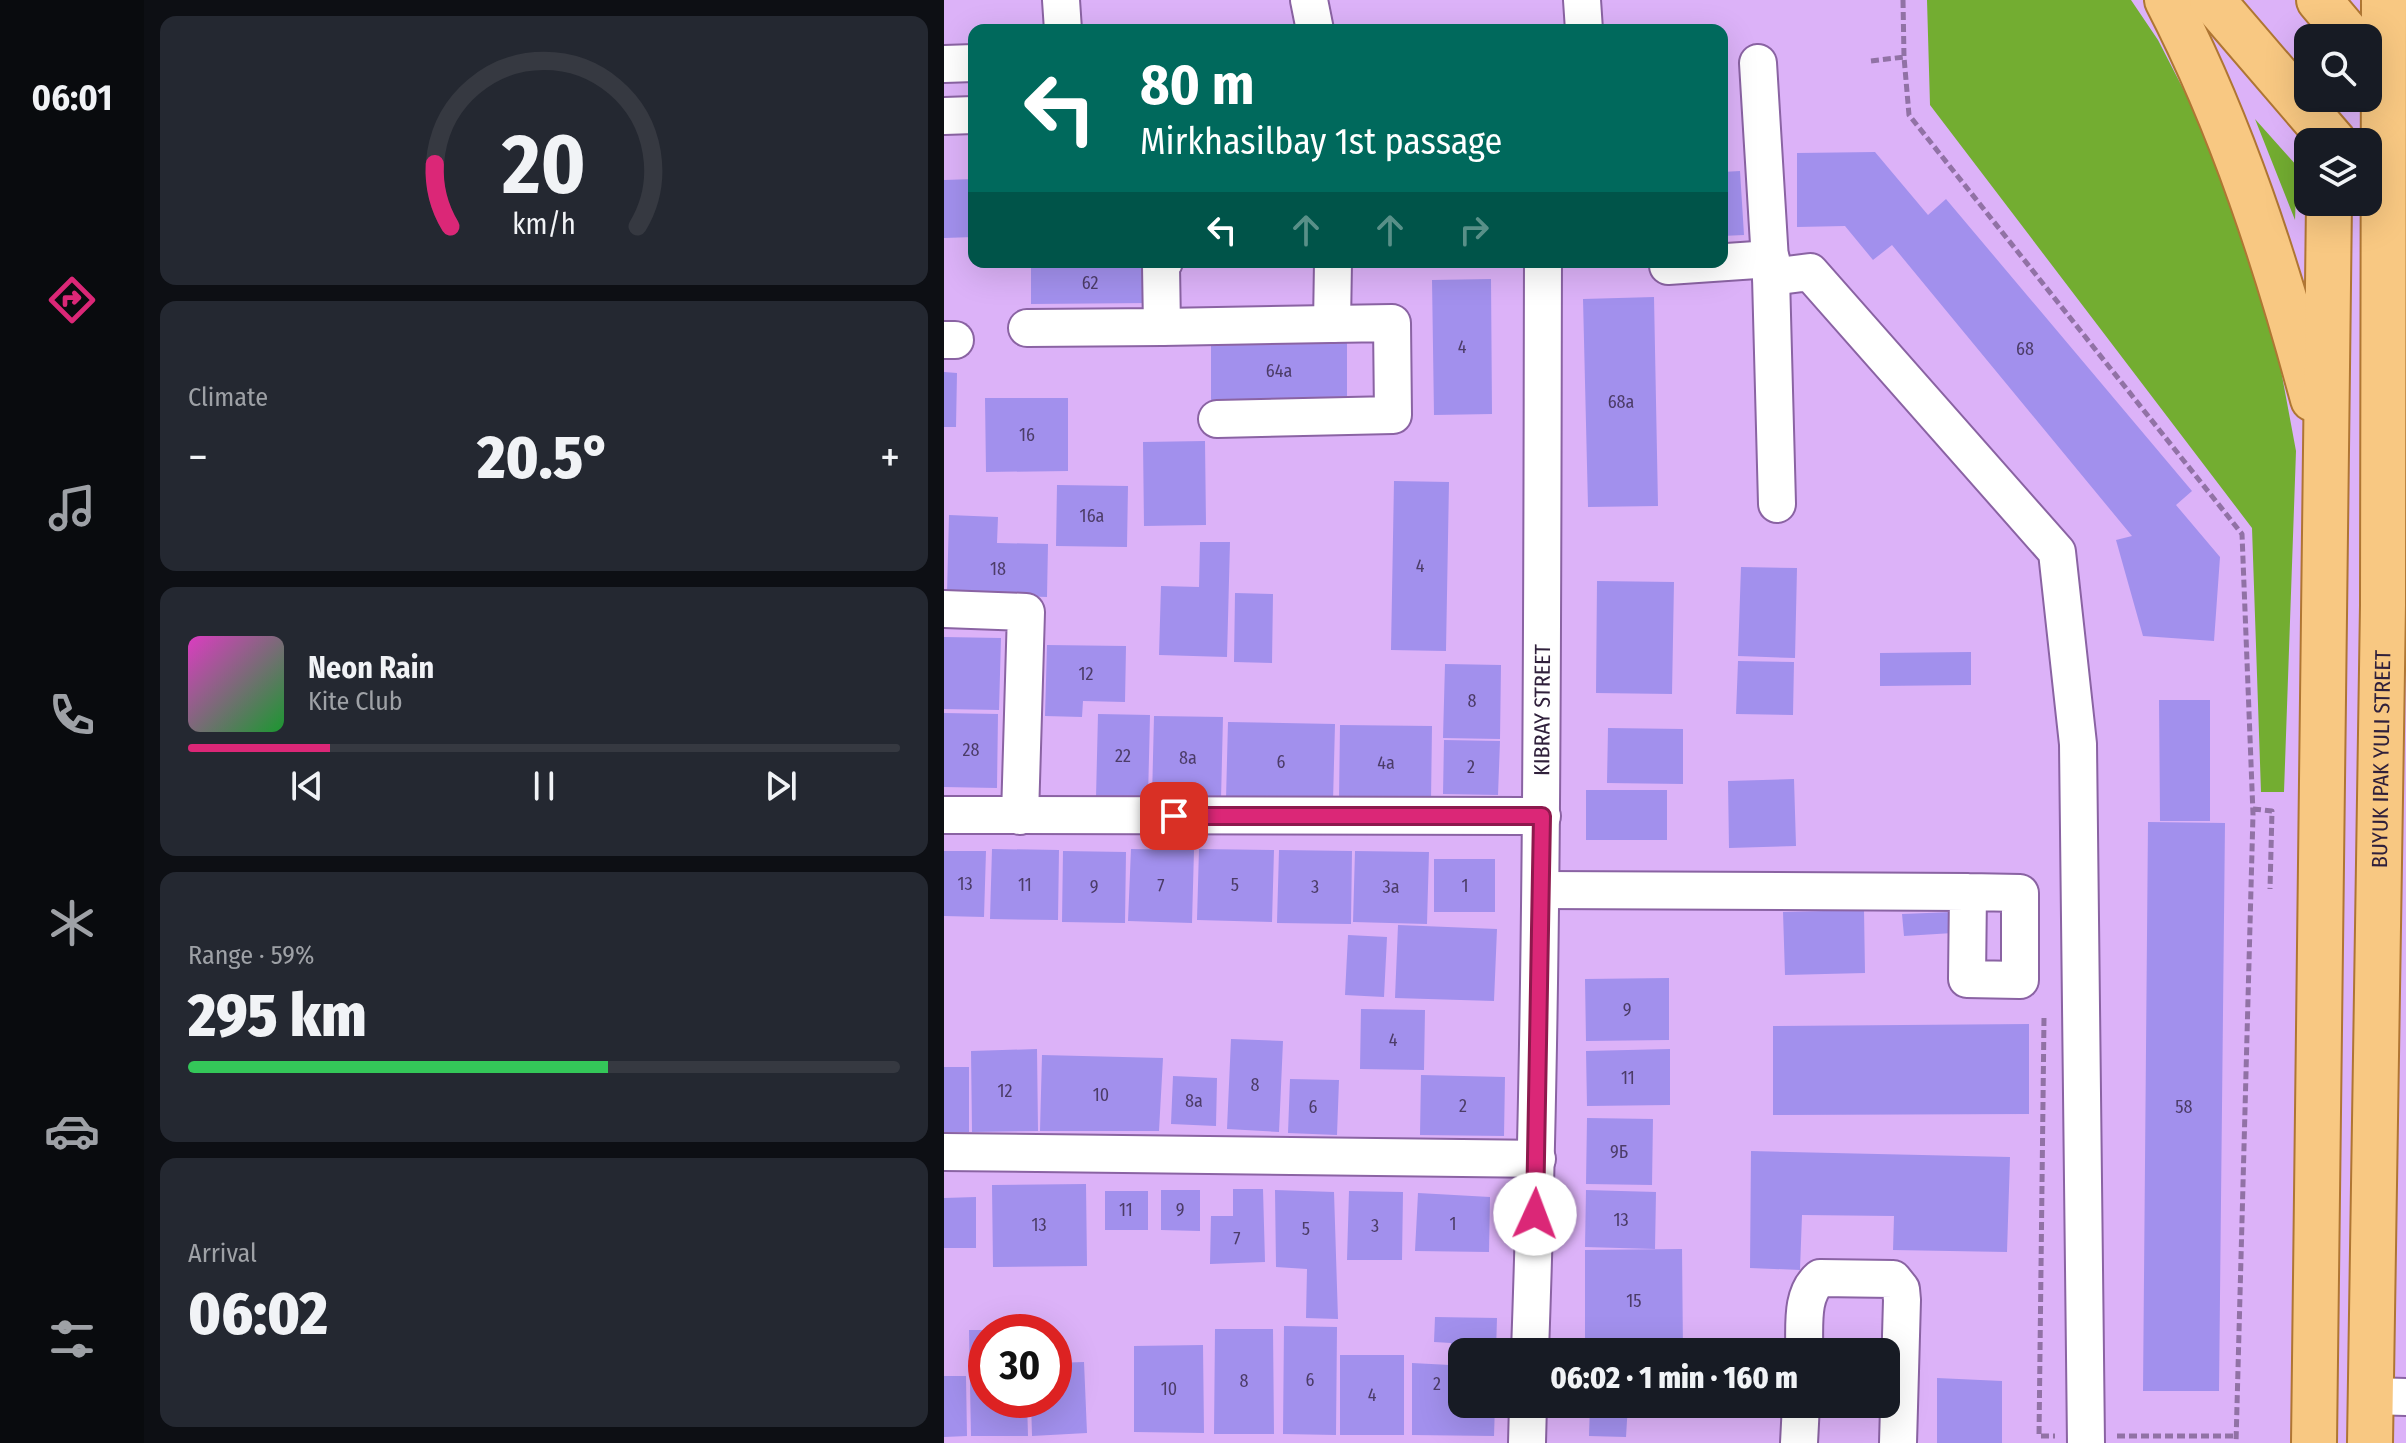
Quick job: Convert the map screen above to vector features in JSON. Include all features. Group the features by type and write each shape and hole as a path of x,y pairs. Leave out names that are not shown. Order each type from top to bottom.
{"main road":[{"path":"2167,0 2191,48 2246,181 2294,330 2328,452"},
{"path":"2212,0 2328,128"},
{"name":"BUYUK IPAK YULI STREET","path":"2370,1443 2388,1396 2372,1276 2383,605 2384,0"},
{"path":"2314,1443 2329,216"},
{"path":"2383,605 2406,491"},
{"path":"2317,1259 2323,1248 2332,1243 2353,1243 2367,1258 2372,1276"}],"street":[{"path":"1061,0 1063,24"},
{"path":"1309,0 1314,24"},
{"path":"1582,0 1584,24"},
{"path":"944,64 968,63"},
{"path":"1758,63 1771,268 1777,504"},
{"path":"944,116 968,115"},
{"path":"1728,267 1810,272 2057,552 2078,744 2086,1443"},
{"path":"1161,268 1162,327"},
{"path":"1332,324 1333,268"},
{"name":"KIBRAY STREET","path":"1531,1338 1537,1159 1542,808 1543,268"},
{"path":"1027,328 1392,323 1393,415 1217,419"},
{"path":"944,609 1026,612 1020,816"},
{"path":"944,815 1542,808"},
{"path":"1541,890 1968,892"},
{"path":"944,1152 1537,1159"},
{"path":"1805,1338 1807,1297 1811,1286 1820,1278 1893,1279 1901,1289 1902,1300 1900,1372"},
{"path":"1527,1443 1528,1418"},
{"path":"1799,1443 1800,1418"},
{"path":"1898,1443 1899,1418"}],"path":[{"path":"1903,0 1909,115 2242,534 2253,809 2236,1443"},
{"path":"1871,61 1904,57"},
{"path":"2253,809 2272,811 2270,889"}],"green space":[{"path":"1927,0 2131,0 2158,40 2194,110 2229,195 2280,365 2296,451 2284,792 2261,792 2252,528 1930,105"},
{"path":"2255,119 2294,163 2295,220"}],"building":[{"path":"1875,152 1928,215 1946,199 2192,491 2176,505 2220,557 2214,641 2143,636 2116,540 2132,536 1892,245 1873,260 1845,226 1797,227 1797,153"},
{"path":"1740,171 1744,235 1728,236 1728,172"},
{"path":"968,179 968,237 944,238 944,180"},
{"path":"1031,268 1149,268 1149,303 1031,304"},
{"path":"1491,279 1492,414 1434,415 1432,280"},
{"path":"1654,297 1658,506 1588,507 1583,299"},
{"path":"1347,342 1347,399 1211,400 1211,343"},
{"path":"944,372 957,373 956,427 944,427"},
{"path":"985,398 1068,398 1068,471 986,472"},
{"path":"1205,441 1206,525 1144,526 1143,442"},
{"path":"1394,481 1449,482 1446,651 1391,650"},
{"path":"1057,485 1128,486 1127,547 1056,546"},
{"path":"949,515 998,517 997,543 1048,544 1047,597 947,594"},
{"path":"1200,542 1230,542 1227,657 1159,655 1161,586 1199,587"},
{"path":"1741,567 1797,568 1795,658 1738,656"},
{"path":"1597,581 1674,582 1672,694 1596,693"},
{"path":"1235,593 1273,594 1272,663 1234,662"},
{"path":"944,637 1001,638 999,710 944,709"},
{"path":"1047,645 1126,646 1125,702 1083,701 1082,717 1045,716"},
{"path":"1971,652 1971,685 1880,686 1880,653"},
{"path":"1738,661 1794,662 1793,715 1736,714"},
{"path":"1445,664 1501,665 1500,739 1443,738"},
{"path":"2159,700 2210,700 2210,821 2160,821"},
{"path":"944,713 998,714 997,788 944,787"},
{"path":"1098,714 1150,715 1148,799 1096,798"},
{"path":"1154,716 1223,717 1221,800 1152,798"},
{"path":"1228,722 1335,724 1333,802 1226,799"},
{"path":"1340,725 1432,726 1431,802 1339,801"},
{"path":"1608,728 1683,729 1683,784 1607,783"},
{"path":"1444,740 1500,741 1498,795 1443,794"},
{"path":"1794,779 1796,846 1729,848 1728,781"},
{"path":"1586,790 1667,790 1667,840 1586,840"},
{"path":"2148,822 2225,823 2219,1391 2143,1391"},
{"path":"992,849 1059,850 1058,920 990,919"},
{"path":"1131,849 1194,850 1192,923 1128,921"},
{"path":"1199,849 1274,850 1272,922 1197,920"},
{"path":"1279,850 1352,851 1351,924 1277,923"},
{"path":"944,851 986,851 984,917 944,916"},
{"path":"1063,851 1126,852 1125,923 1062,922"},
{"path":"1355,851 1429,852 1427,924 1353,922"},
{"path":"1434,859 1495,859 1495,912 1434,912"},
{"path":"1864,910 1865,973 1785,975 1783,912"},
{"path":"1952,912 1953,933 1904,936 1902,914"},
{"path":"1398,925 1497,929 1494,1001 1395,998"},
{"path":"1348,935 1387,937 1384,997 1345,995"},
{"path":"1669,978 1669,1040 1586,1041 1585,979"},
{"path":"1361,1009 1425,1010 1424,1070 1360,1069"},
{"path":"2029,1024 2029,1114 1773,1115 1773,1026"},
{"path":"1231,1039 1283,1041 1279,1132 1227,1129"},
{"path":"1037,1049 1038,1131 972,1132 971,1051"},
{"path":"1670,1049 1670,1105 1587,1106 1586,1051"},
{"path":"1042,1055 1163,1058 1159,1131 1040,1131"},
{"path":"944,1067 969,1067 969,1132 944,1132"},
{"path":"1421,1075 1505,1077 1504,1136 1420,1135"},
{"path":"1173,1076 1217,1078 1216,1126 1171,1124"},
{"path":"1290,1079 1339,1080 1337,1135 1288,1133"},
{"path":"1587,1118 1653,1119 1652,1185 1586,1184"},
{"path":"1751,1151 2010,1157 2007,1252 1893,1250 1894,1216 1802,1215 1800,1270 1750,1268"},
{"path":"1086,1184 1087,1266 993,1267 992,1185"},
{"path":"1233,1189 1263,1189 1265,1262 1210,1264 1211,1216 1233,1216"},
{"path":"1161,1190 1200,1190 1200,1231 1161,1230"},
{"path":"1275,1190 1334,1192 1338,1319 1306,1318 1307,1269 1276,1267"},
{"path":"1586,1190 1656,1192 1655,1249 1585,1247"},
{"path":"1105,1191 1148,1191 1148,1230 1105,1230"},
{"path":"1349,1191 1403,1192 1402,1260 1347,1260"},
{"path":"1418,1193 1490,1197 1489,1252 1415,1251"},
{"path":"976,1197 976,1248 944,1248 944,1198"},
{"path":"1682,1249 1683,1338 1585,1338 1585,1250"},
{"path":"1435,1317 1497,1318 1496,1338 1448,1338 1448,1343 1434,1342"},
{"path":"1284,1326 1337,1327 1336,1435 1283,1434"},
{"path":"1215,1329 1273,1329 1274,1434 1214,1434"},
{"path":"1203,1345 1204,1433 1134,1432 1134,1346"},
{"path":"1340,1355 1404,1355 1404,1435 1340,1435"},
{"path":"1072,1362 1084,1362 1087,1433 1032,1436 1032,1418 1072,1418"},
{"path":"1412,1363 1448,1365 1448,1418 1495,1418 1494,1436 1412,1435"},
{"path":"944,1376 966,1376 967,1436 944,1437"},
{"path":"1937,1378 2002,1381 2002,1443 1937,1443"},
{"path":"971,1418 1028,1418 1028,1436 971,1436"},
{"path":"1590,1418 1627,1418 1626,1437 1589,1436"}],"route":[{"path":"1174,816 1542,816 1535,1214"}]}
